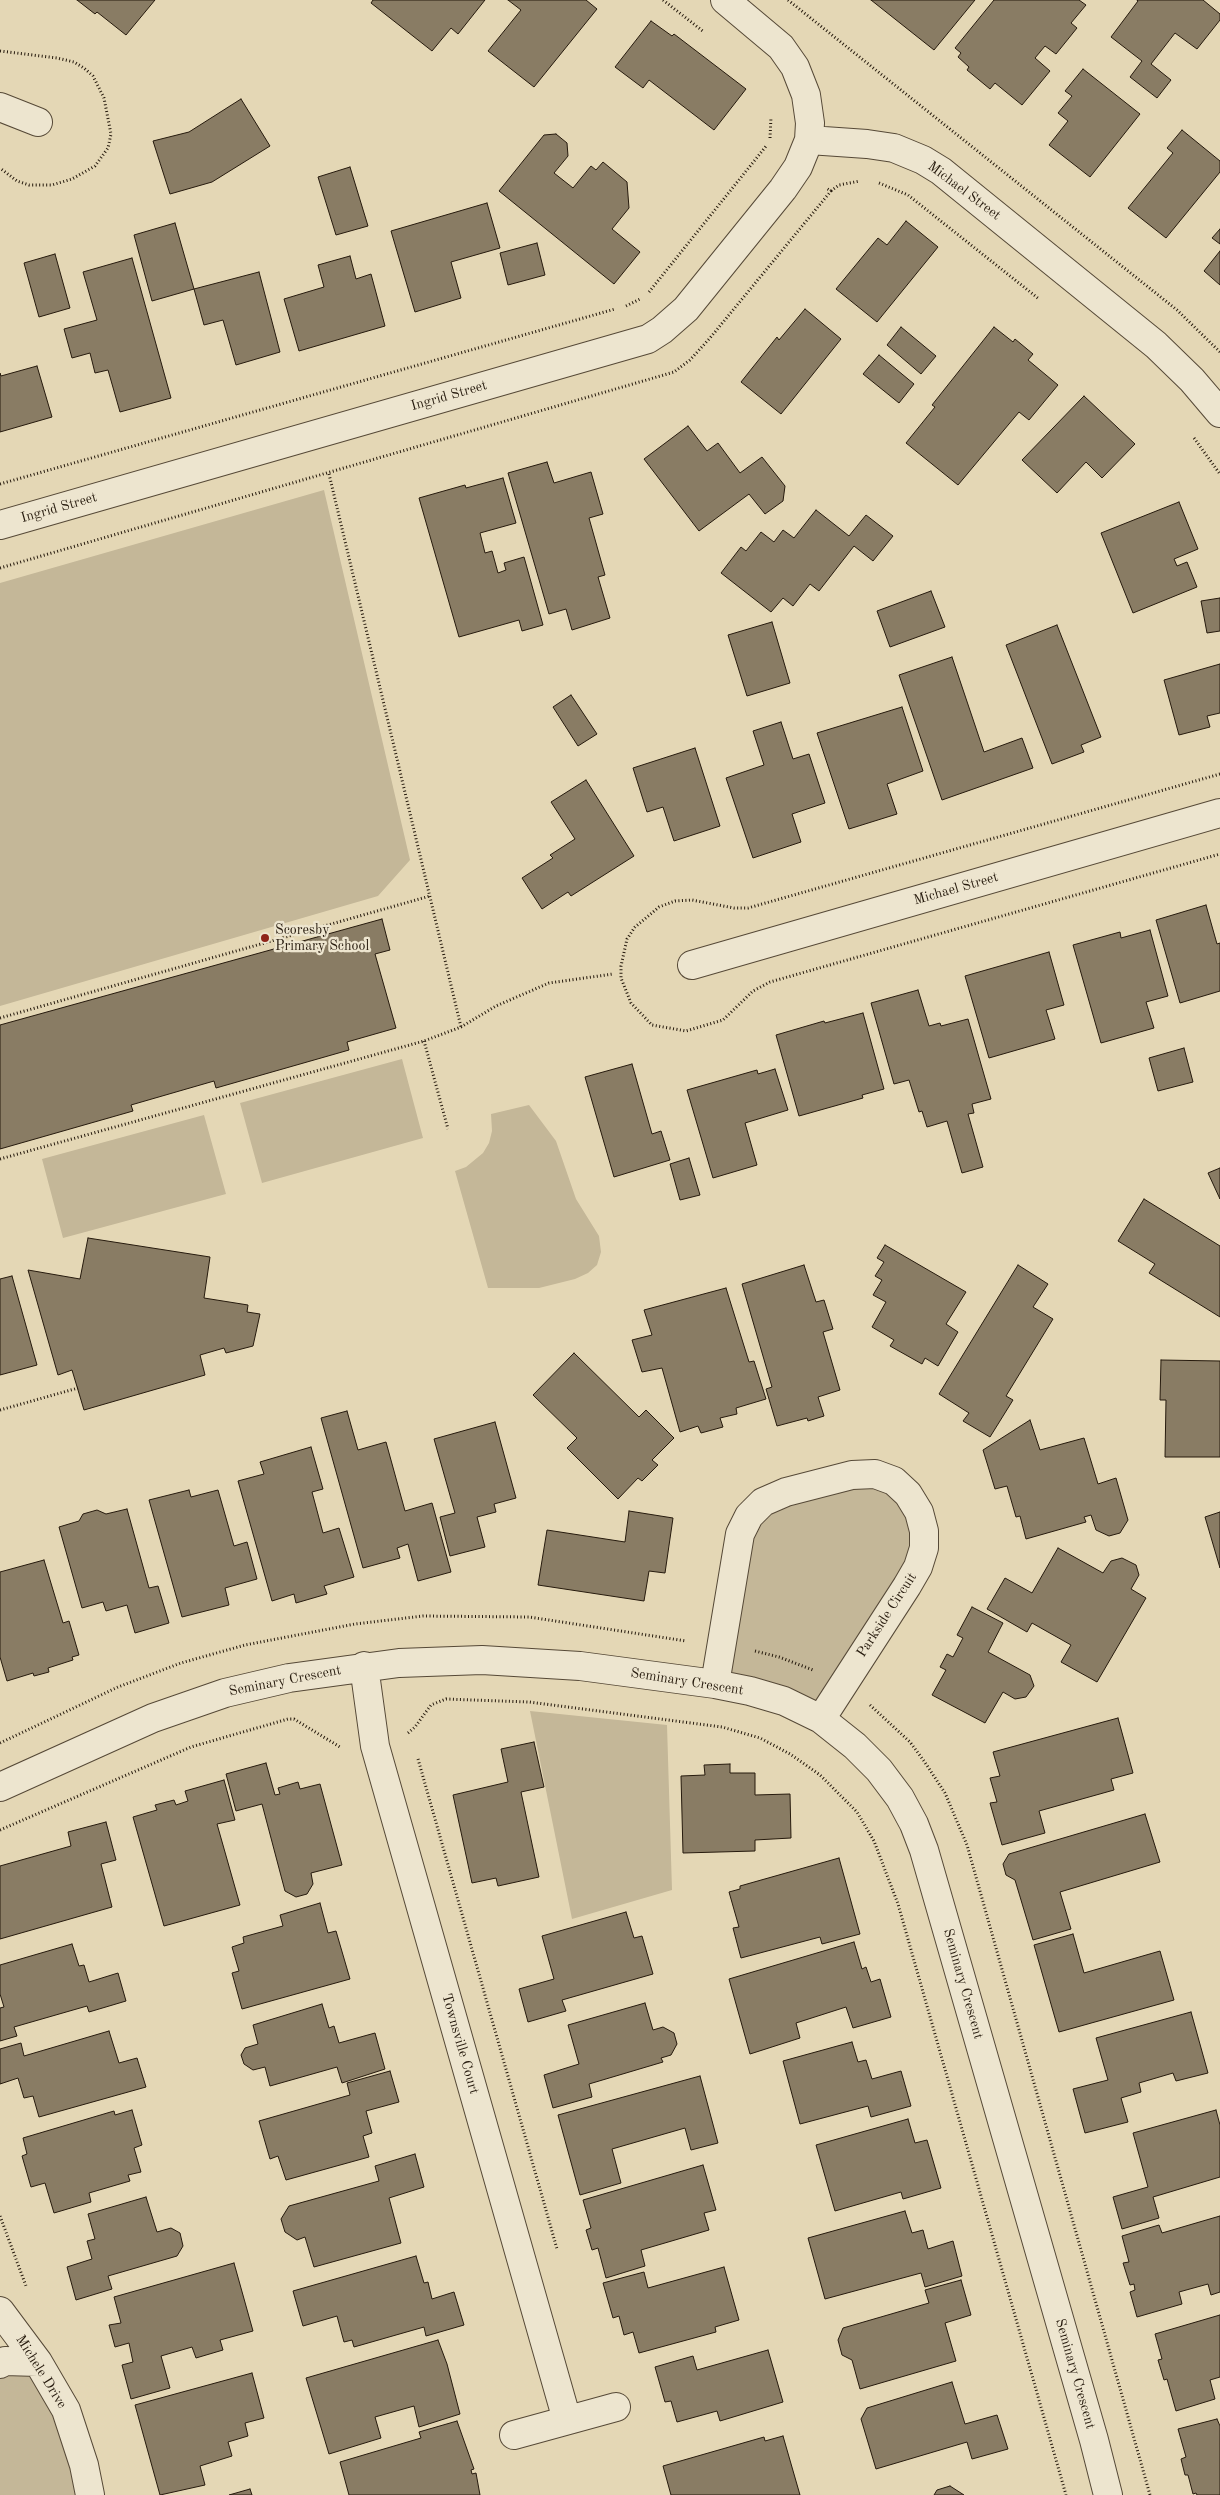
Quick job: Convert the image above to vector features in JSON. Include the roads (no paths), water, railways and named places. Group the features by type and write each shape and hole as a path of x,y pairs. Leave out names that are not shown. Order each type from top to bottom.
{"street":[{"path":"725,0 781,47 792,62 802,81 806,95 810,123 809,140"},
{"path":"0,107 38,122"},
{"name":"Michael Street","path":"809,140 894,148 941,170 1156,345 1192,380 1220,413"},
{"name":"Ingrid Street","path":"0,525 648,339 662,330 686,309 783,189 798,167 809,140"},
{"name":"Michael Street","path":"692,965 1220,813"},
{"name":"Parkside Circuit","path":"715,1684 738,1541 749,1516 763,1502 786,1492 852,1475 875,1474 894,1482 908,1494 919,1512 924,1531 924,1548 918,1567 907,1586 821,1719"},
{"name":"Seminary Crescent","path":"0,1787 116,1733 209,1698 265,1682 364,1666 436,1660 531,1662 580,1666 715,1684 784,1701 821,1719 855,1746 879,1770 900,1798 914,1824 924,1850 1108,2495"},
{"name":"Townsville Court","path":"364,1666 375,1746 567,2420"},
{"name":"Michele Drive","path":"0,2311 38,2362 66,2410 84,2465 90,2495"},
{"path":"0,2364 5,2361 38,2362"},
{"path":"514,2435 616,2407"}],"place":[{"name":"Scoresby Primary School","path":"265,938"}]}
